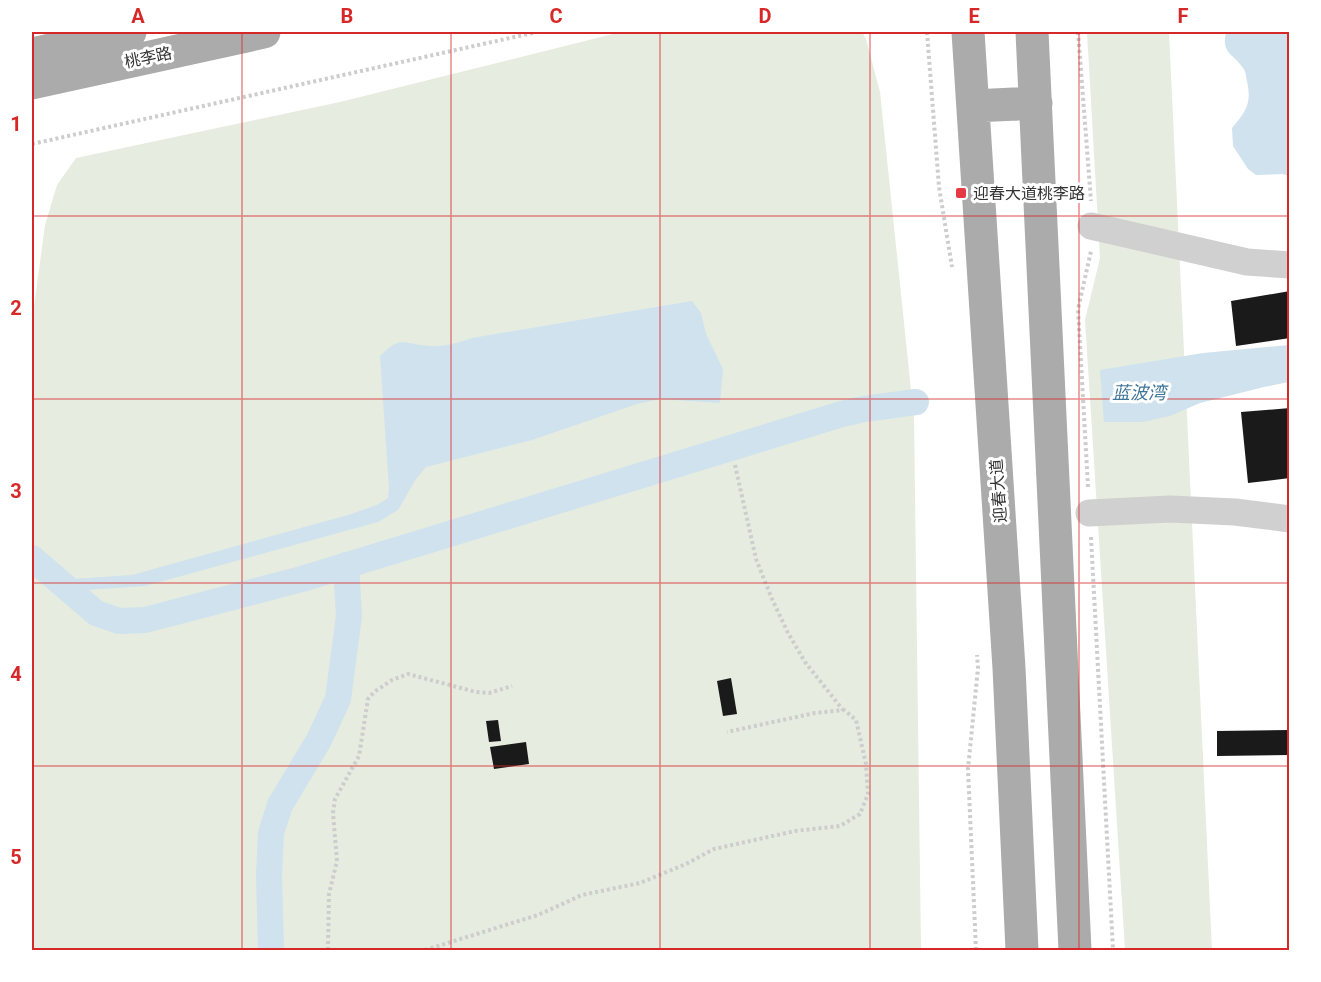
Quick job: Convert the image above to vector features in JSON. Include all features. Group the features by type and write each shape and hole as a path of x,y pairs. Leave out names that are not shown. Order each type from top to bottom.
{"main road":[{"name":"桃李路","path":"32,54 130,32"},
{"name":"桃李路","path":"32,83 264,32"},
{"name":"迎春大道","path":"968,32 1009,668 1022,951"},
{"path":"1032,32 1075,951"},
{"path":"973,106 1036,103"},
{"path":"1019,885 1071,882"}],"lane":[{"path":"1091,226 1247,262 1290,265"},
{"path":"1089,513 1181,510 1234,512 1290,519"}],"path":[{"path":"32,144 537,32"},
{"path":"927,32 939,187 953,271"},
{"path":"425,951 538,915 582,895 640,883 686,864 714,849 795,831 840,826 860,814 868,794 866,764 856,720 844,710 805,662 788,633 756,560 735,465"},
{"path":"976,645 978,668 968,769 976,951"},
{"path":"328,951 329,894 337,861 334,806 342,784 359,756 368,699 383,686 408,674 476,692 489,693 512,686"},
{"path":"727,732 815,713 844,710"}],"shaded area":[{"path":"621,32 862,32 866,39 880,92 914,419 921,950 32,950 32,322 45,225 57,185 76,158 340,102"},
{"path":"1087,32 1169,32 1212,950 1125,950 1085,320 1100,258"}],"water":[{"path":"1226,32 1289,32 1289,176 1283,174 1256,175 1248,169 1233,146 1232,128 1247,107 1249,96 1244,69 1229,53 1225,45"},
{"path":"692,301 701,313 706,334 723,369 720,403 660,399 637,404 532,440 426,467 416,479 398,510 378,522 145,586 72,591 59,580 132,575 348,515 377,505 388,498 380,356 393,345 403,342 429,346 446,345 472,338"},
{"name":"蓝波湾","path":"1289,345 1289,382 1200,403 1170,416 1143,422 1104,422 1100,370 1203,353"}],"building":[{"path":"1290,291 1290,338 1236,346 1231,301"},
{"path":"1290,408 1290,478 1248,483 1241,412"},
{"path":"731,678 737,714 723,716 717,681"},
{"path":"498,720 501,741 489,742 486,721"},
{"path":"1290,730 1290,755 1217,756 1217,731"},
{"path":"526,742 529,764 494,769 490,747"}],"waterway":[{"path":"32,558 96,613 119,621 145,620 302,579 842,414 916,402"},
{"path":"271,950 269,875 271,833 280,805 319,740 338,699 349,616 346,565"}],"place":[{"name":"迎春大道桃李路","path":"961,193"}]}
